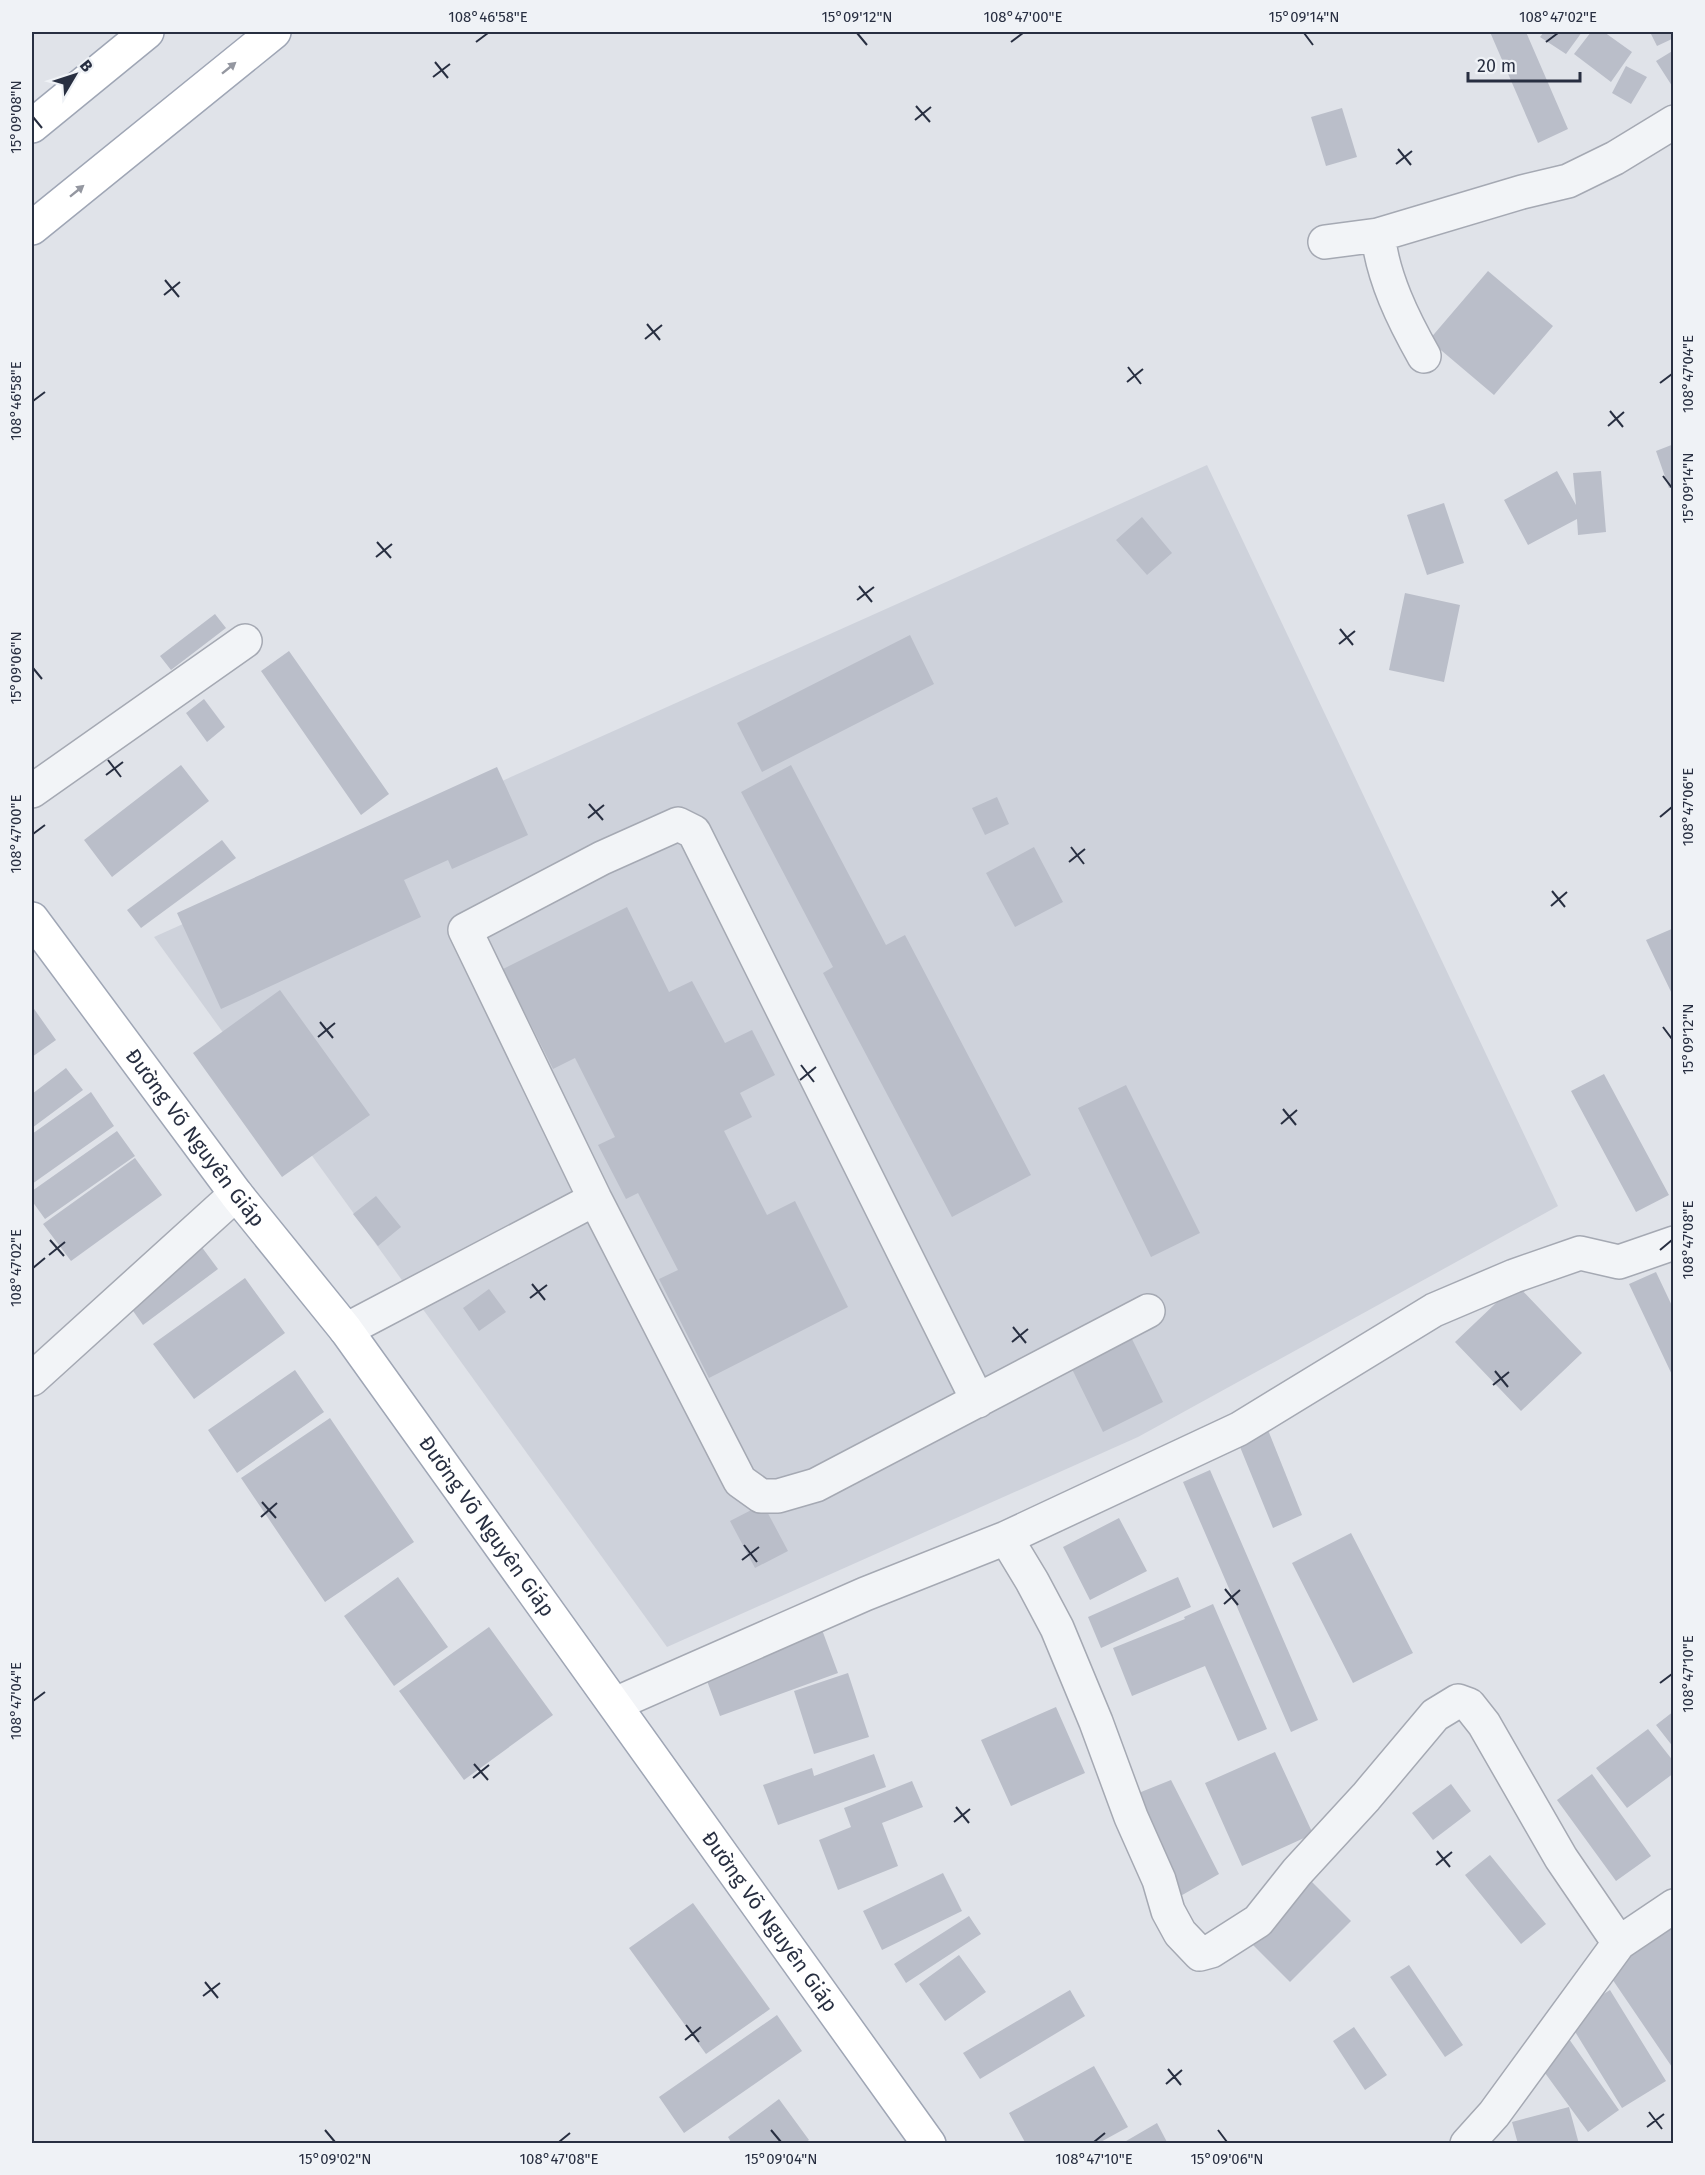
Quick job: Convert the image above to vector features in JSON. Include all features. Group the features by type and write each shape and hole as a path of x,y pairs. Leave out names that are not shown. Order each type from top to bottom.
{"main road":[{"path":"32,126 147,32"},
{"path":"32,228 274,32"},
{"name":"Đường Võ Nguyên Giáp","path":"32,919 236,1194 345,1330 929,2144"}],"street":[{"path":"1325,242 1378,235 1522,192 1568,181 1615,158 1674,122"},
{"path":"1378,235 1381,257 1404,322 1424,356"},
{"path":"32,791 245,641"},
{"path":"978,1401 694,832 678,824 602,858 465,930 595,1199 740,1481 761,1496 778,1496 816,1485 978,1401 1148,1311"},
{"path":"32,1379 236,1194"},
{"path":"345,1330 595,1199"},
{"path":"615,1704 865,1594 1006,1538 1239,1429 1434,1310 1514,1276 1580,1253 1619,1262 1674,1243"},
{"path":"1006,1538 1057,1628 1101,1732 1131,1817 1159,1880 1168,1911 1180,1933 1200,1954 1211,1951 1258,1921 1297,1872 1366,1797 1435,1715 1458,1701 1469,1705 1484,1724 1561,1858 1619,1943"},
{"path":"1467,2144 1494,2114 1619,1943 1674,1906"}],"shaded area":[{"path":"1207,465 1558,1206 1138,1437 667,1647 154,937"}],"building":[{"path":"1490,32 1526,32 1568,129 1538,143"},
{"path":"1544,32 1582,32 1566,54 1540,37"},
{"path":"1591,32 1604,32 1632,52 1611,82 1574,54"},
{"path":"1650,32 1674,32 1674,38 1657,46"},
{"path":"1674,50 1674,89 1656,61"},
{"path":"1626,66 1647,77 1631,104 1612,93"},
{"path":"1342,108 1357,157 1326,166 1311,117"},
{"path":"1488,271 1553,326 1494,395 1429,340"},
{"path":"1674,444 1674,487 1669,488 1656,451"},
{"path":"1557,471 1576,505 1573,473 1601,471 1606,532 1578,535 1577,519 1528,545 1504,500"},
{"path":"1444,503 1464,563 1427,575 1407,515"},
{"path":"1142,517 1172,553 1147,575 1116,540"},
{"path":"1405,593 1460,605 1444,682 1389,670"},
{"path":"215,614 226,628 171,670 160,656"},
{"path":"910,635 934,684 762,772 737,723"},
{"path":"289,651 389,794 361,815 261,671"},
{"path":"204,699 225,727 207,742 186,713"},
{"path":"181,765 209,801 112,877 84,840"},
{"path":"791,765 886,945 905,935 1031,1175 952,1217 823,973 833,967 741,792"},
{"path":"497,767 528,835 452,869 448,860 404,880 421,917 221,1009 177,913"},
{"path":"997,797 1009,824 985,835 972,808"},
{"path":"222,840 236,858 141,928 127,910"},
{"path":"1034,847 1063,902 1015,927 986,873"},
{"path":"627,907 669,992 692,981 725,1043 752,1030 775,1075 740,1093 752,1117 724,1131 767,1215 795,1201 848,1307 709,1378 659,1279 678,1270 638,1193 626,1199 598,1145 615,1137 575,1058 553,1069 503,969"},
{"path":"1674,928 1674,998 1646,940"},
{"path":"280,990 370,1115 282,1177 193,1053"},
{"path":"32,1006 56,1040 32,1057"},
{"path":"66,1068 83,1090 32,1128 32,1094"},
{"path":"1604,1074 1669,1195 1636,1212 1571,1091"},
{"path":"1126,1085 1200,1233 1151,1257 1078,1108"},
{"path":"91,1092 114,1126 32,1184 32,1134"},
{"path":"117,1131 135,1156 45,1219 32,1201 32,1191"},
{"path":"135,1158 162,1195 71,1261 43,1224"},
{"path":"376,1196 401,1227 378,1246 353,1214"},
{"path":"201,1246 218,1269 143,1325 126,1301"},
{"path":"1656,1272 1674,1310 1674,1379 1629,1284"},
{"path":"245,1278 285,1333 194,1399 153,1344"},
{"path":"1516,1284 1582,1353 1521,1411 1455,1342"},
{"path":"489,1289 506,1312 479,1331 463,1308"},
{"path":"1131,1337 1163,1402 1103,1432 1071,1367"},
{"path":"295,1370 324,1412 237,1473 208,1430"},
{"path":"330,1418 414,1542 325,1602 241,1478"},
{"path":"1268,1430 1302,1515 1273,1528 1238,1442"},
{"path":"1210,1470 1318,1720 1291,1732 1183,1482"},
{"path":"763,1504 788,1551 755,1568 730,1521"},
{"path":"1119,1518 1147,1571 1090,1600 1063,1547"},
{"path":"1351,1533 1413,1653 1353,1683 1292,1563"},
{"path":"398,1577 448,1647 394,1686 344,1616"},
{"path":"1178,1577 1191,1607 1101,1648 1088,1617"},
{"path":"1213,1604 1267,1729 1238,1741 1205,1666 1132,1696 1113,1648 1185,1619 1184,1617"},
{"path":"489,1627 553,1715 464,1780 399,1691"},
{"path":"821,1627 838,1673 720,1716 703,1670"},
{"path":"848,1673 869,1737 814,1754 794,1691"},
{"path":"1056,1707 1085,1773 1011,1806 981,1740"},
{"path":"1674,1711 1674,1748 1656,1725"},
{"path":"1648,1729 1674,1762 1674,1773 1627,1808 1596,1768"},
{"path":"1275,1752 1313,1834 1242,1866 1205,1783"},
{"path":"874,1754 886,1787 778,1825 763,1785 812,1768 814,1776"},
{"path":"1592,1774 1651,1856 1616,1881 1557,1800"},
{"path":"1171,1780 1219,1874 1177,1898 1131,1796"},
{"path":"912,1781 923,1807 882,1823 898,1866 838,1890 819,1840 851,1827 844,1808"},
{"path":"1451,1784 1471,1811 1433,1840 1412,1813"},
{"path":"1490,1855 1546,1924 1521,1944 1465,1875"},
{"path":"943,1873 962,1911 882,1950 863,1911"},
{"path":"1310,1880 1351,1921 1290,1982 1250,1942"},
{"path":"693,1903 770,2009 706,2054 629,1948"},
{"path":"969,1916 981,1934 906,1983 894,1964"},
{"path":"1670,1928 1674,1934 1674,2070 1606,1970"},
{"path":"959,1955 986,1992 945,2021 919,1984"},
{"path":"1409,1965 1463,2045 1445,2057 1390,1977"},
{"path":"1070,1990 1085,2016 980,2079 963,2053"},
{"path":"1610,1990 1666,2081 1622,2108 1566,2017"},
{"path":"777,2015 802,2051 684,2133 659,2097"},
{"path":"1354,2027 1387,2075 1365,2090 1333,2041"},
{"path":"1569,2039 1619,2110 1588,2132 1537,2062"},
{"path":"1094,2066 1128,2127 1097,2144 1026,2144 1009,2113"},
{"path":"779,2099 809,2140 804,2144 732,2144 728,2137"},
{"path":"1569,2107 1579,2144 1518,2144 1512,2122"},
{"path":"1157,2123 1168,2144 1121,2144"}]}
